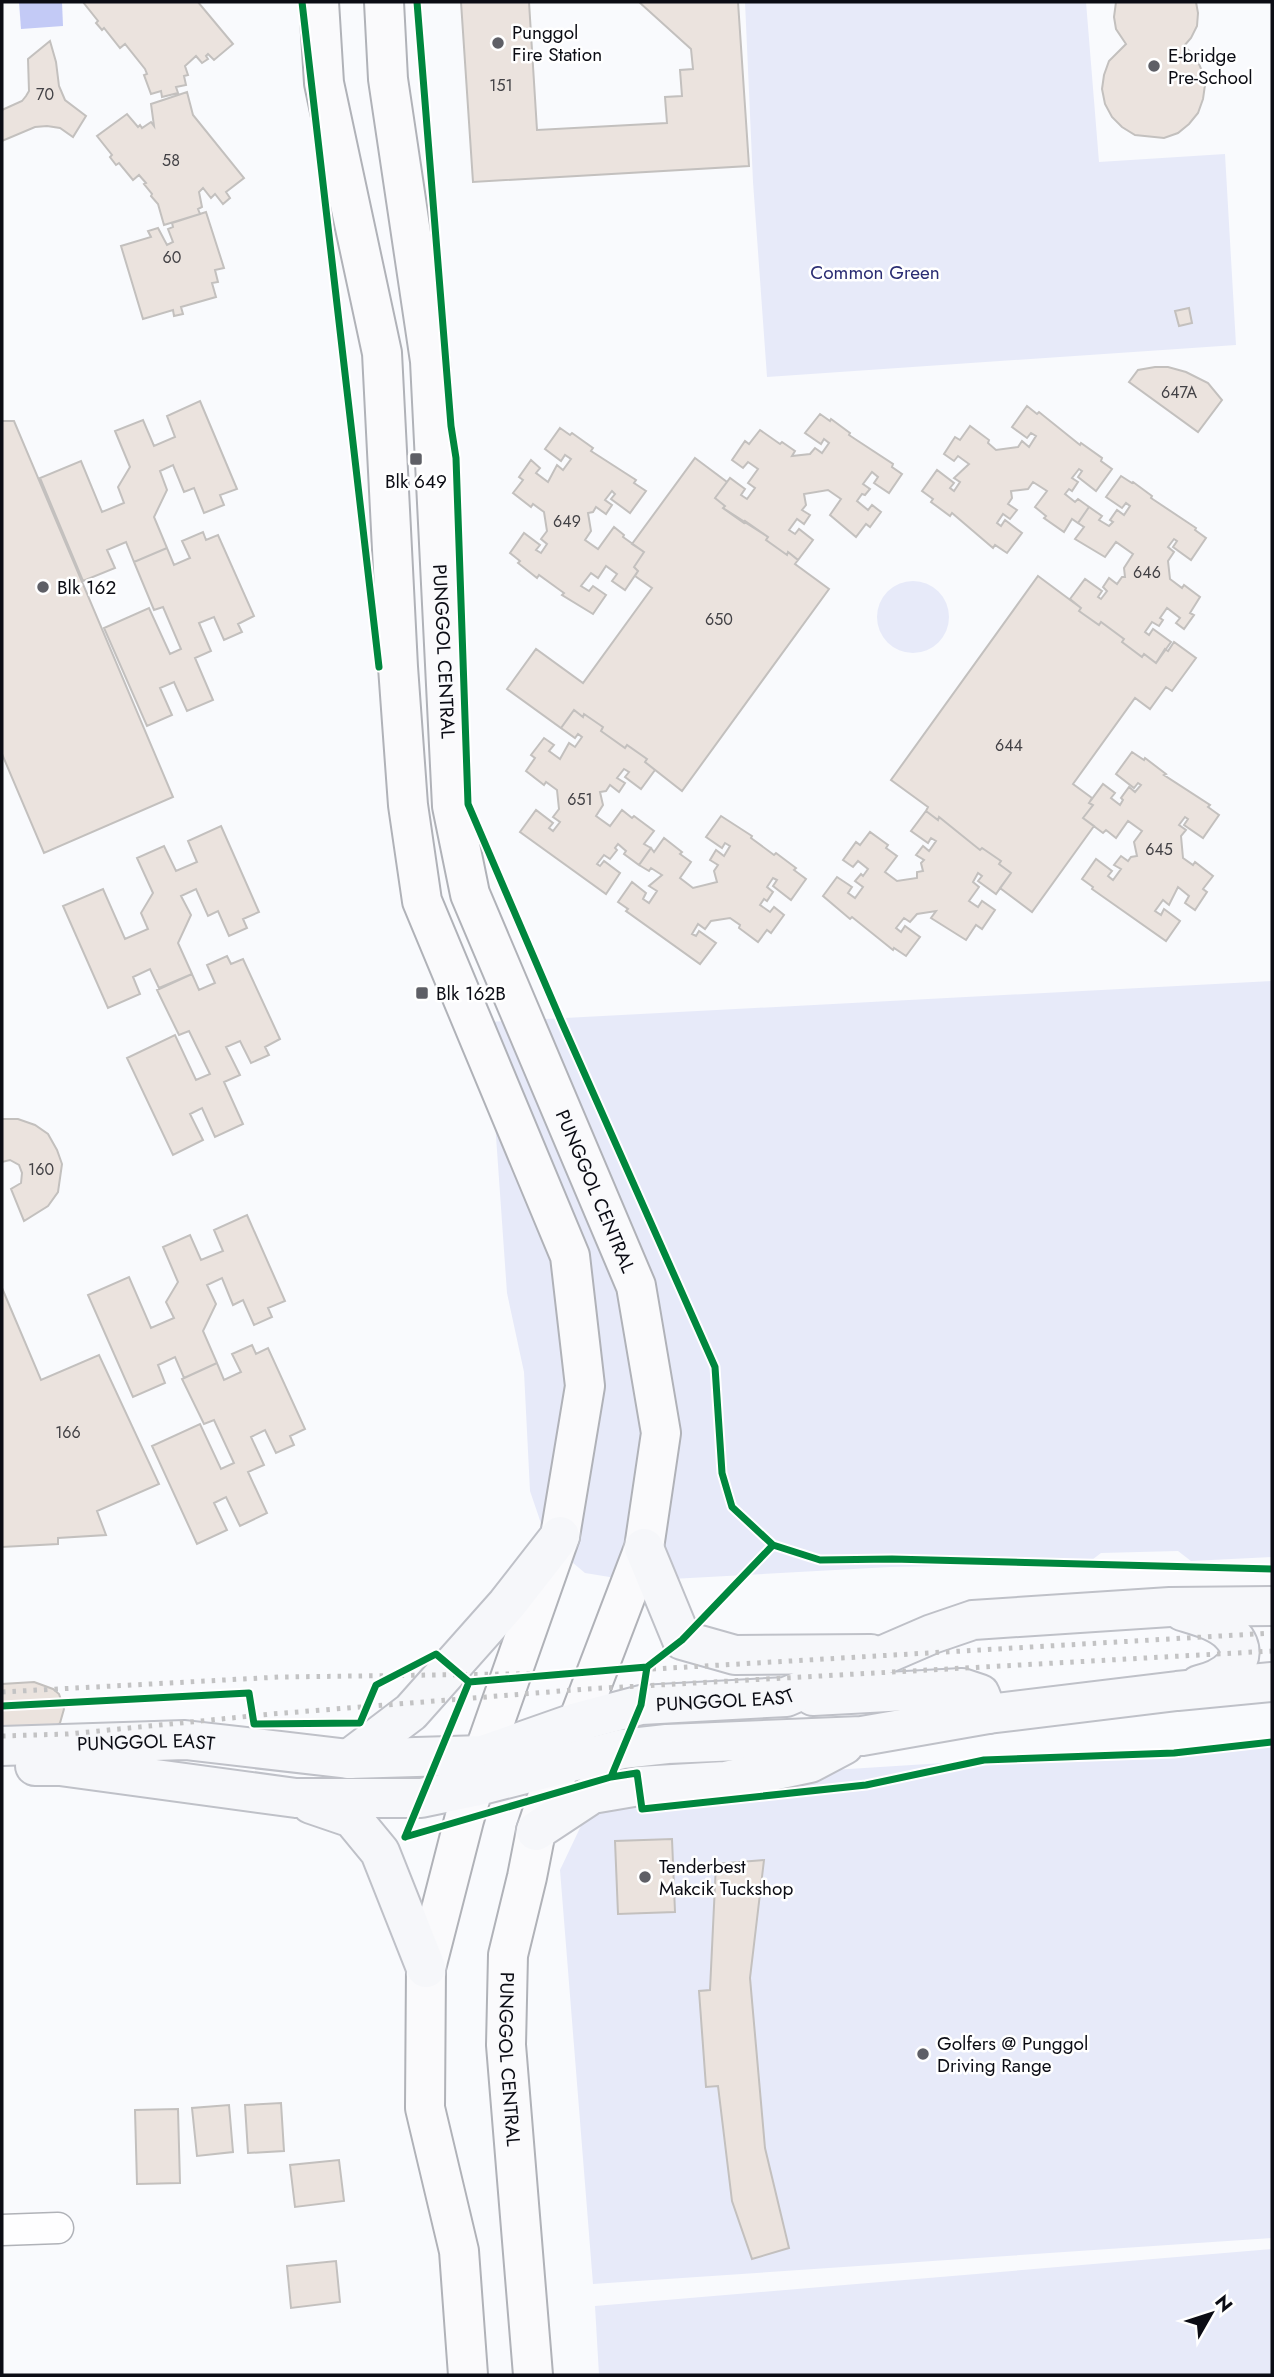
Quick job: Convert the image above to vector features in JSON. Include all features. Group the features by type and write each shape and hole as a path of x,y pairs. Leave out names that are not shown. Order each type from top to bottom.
{"main road":[{"path":"319,2 324,83 382,353 408,805 422,901 570,1256 585,1386 560,1536 478,1771 426,1968 425,2108 459,2251 468,2375"},
{"name":"PUNGGOL CENTRAL","path":"384,2 388,79 430,361 452,806 470,894 636,1286 661,1433 644,1548 548,1795 536,1831 508,1955 506,2045 533,2375"},
{"path":"349,1759 411,1712 507,1604 560,1536"},
{"path":"644,1548 682,1640 735,1655 890,1654"},
{"name":"PUNGGOL EAST","path":"2,1767 60,1766 296,1798 421,1798 577,1722 640,1705 786,1697 932,1634 973,1620 1170,1607 1272,1606"},
{"path":"1170,1607 1211,1621 1231,1634 1238,1646 1239,1658 1231,1672 1211,1682 1177,1691"},
{"name":"PUNGGOL EAST","path":"2,1746 186,1741 478,1771 562,1763 622,1749 667,1744 862,1736 988,1714 1272,1682"},
{"path":"786,1697 962,1688 980,1694 988,1714"},
{"path":"536,1831 592,1794 639,1786 725,1781 810,1763 862,1736"},
{"path":"296,1798 352,1818 380,1852 426,1968"}],"street":[{"path":"2,2230 58,2228"}],"green space":[{"name":"Common Green","path":"745,2 1086,2 1099,162 1225,154 1236,345 767,377 753,182"},
{"path":"913,581 933,587 943,597 949,617 943,637 933,647 913,653 893,647 883,637 877,617 883,597 893,587"},
{"path":"1272,981 1272,1557 1191,1561 1178,1551 1101,1553 1088,1563 890,1567 634,1581 585,1573 547,1541 530,1491 524,1372 507,1293 488,1022"},
{"name":"Golfers @ Punggol Driving Range","path":"1272,1742 1272,2238 593,2284 560,1870 588,1811 630,1783"},
{"path":"1272,2249 1272,2375 599,2375 595,2306"}],"water":[{"path":"19,2 62,2 63,26 21,29"}],"building":[{"path":"83,2 198,2 233,44 214,60 208,54 208,59 202,63 196,56 185,66 188,75 184,76 186,85 176,87 178,93 162,97 161,91 151,94 144,75 147,74 145,69 125,44 120,48 104,28 102,30"},
{"path":"461,2 529,2 537,130 667,123 665,97 682,96 680,70 693,69 691,49 639,2 738,2 749,166 473,182"},
{"name":"E-bridge Pre-School","path":"1116,2 1196,2 1197,26 1184,46 1196,57 1205,85 1198,113 1178,133 1164,138 1135,135 1112,117 1105,104 1102,89 1104,75 1109,61 1126,44 1116,29"},
{"path":"50,41 59,86 65,100 86,116 73,137 60,128 47,126 35,127 2,141 2,110 22,101 26,96 29,91 28,59"},
{"path":"187,92 193,115 244,178 226,192 230,198 223,204 215,194 211,198 203,188 199,192 202,207 198,209 200,214 164,225 158,204 144,184 146,183 139,175 133,180 119,163 116,165 110,157 112,155 97,136 127,114 138,127 140,125 142,128 151,122 154,126 151,104"},
{"path":"206,212 224,268 215,270 218,282 212,283 216,297 181,307 183,314 174,316 173,310 143,319 121,246 151,237 148,231 158,228 167,245 173,242 168,229 173,227 172,223"},
{"path":"1189,308 1192,323 1179,326 1175,311"},
{"path":"1155,367 1186,372 1208,383 1222,400 1198,432 1129,382 1138,370"},
{"path":"200,401 237,489 220,495 224,505 204,513 194,488 184,492 173,465 160,471 167,490 154,517 167,548 134,562 126,542 107,550 115,568 83,581 40,478 81,461 102,512 124,503 118,487 130,467 115,431 143,420 154,446 175,437 167,416"},
{"path":"1027,406 1102,458 1101,461 1112,469 1096,491 1078,477 1082,471 1079,469 1072,478 1078,482 1072,491 1069,489 1065,494 1075,502 1078,499 1089,507 1078,523 1072,519 1064,532 1044,518 1046,516 1035,507 1047,491 1033,482 1028,489 1011,491 1012,498 1008,504 1017,510 1010,519 1003,514 997,523 1001,526 1005,520 1022,533 1007,553 995,545 993,548 952,513 950,516 931,502 933,499 922,491 937,470 954,483 950,488 954,491 960,482 954,478 969,464 958,456 954,461 944,454 955,437 960,440 970,426 989,440 988,443 996,450 1018,447 1022,441 1029,447 1036,436 1031,433 1027,438 1012,427"},
{"path":"820,414 893,464 892,467 902,474 889,493 874,483 878,477 872,472 863,484 870,489 857,501 868,510 872,505 881,512 870,527 866,524 856,537 830,515 841,499 828,490 804,494 806,505 802,510 810,515 804,524 797,519 789,530 795,534 799,529 813,540 798,560 788,552 787,555 766,540 768,537 723,508 725,506 715,498 730,478 745,489 741,495 747,499 755,488 748,483 758,469 748,462 743,468 732,460 745,441 749,444 760,430 795,451 792,456 810,454 815,448 822,453 829,443 824,439 821,444 805,433"},
{"name":"Blk 162","path":"2,421 14,421 173,797 44,853 2,754"},
{"path":"560,428 593,448 591,451 636,480 634,483 646,491 630,513 611,499 615,494 612,491 605,500 612,505 606,514 596,507 593,512 588,513 591,531 585,540 598,549 614,527 644,552 634,567 638,571 625,590 612,581 617,574 606,566 598,578 591,573 581,586 589,591 593,586 606,595 593,614 562,595 564,593 539,575 537,578 510,553 524,533 540,545 536,550 541,553 547,544 541,539 547,531 544,512 533,504 531,507 513,493 523,480 519,477 531,460 540,468 536,473 548,482 557,465 563,470 571,459 565,455 561,461 545,449"},
{"path":"695,458 727,482 715,498 725,506 723,508 768,537 766,540 787,555 788,552 798,560 795,564 829,589 682,791 645,762 647,759 601,731 603,727 584,714 583,717 574,710 561,728 507,689 536,649 583,683 652,588 635,576 638,571 634,567 644,552 632,544"},
{"path":"1121,476 1133,482 1206,538 1191,560 1173,547 1177,541 1174,539 1168,547 1174,552 1168,561 1170,579 1200,597 1190,613 1194,615 1184,629 1176,623 1180,618 1167,608 1160,618 1163,620 1159,626 1152,622 1145,632 1149,635 1153,629 1171,642 1156,663 1144,654 1142,657 1101,622 1099,625 1079,611 1081,608 1070,599 1085,579 1102,591 1098,597 1101,599 1107,591 1103,587 1109,578 1117,584 1125,577 1124,568 1133,554 1116,542 1105,557 1075,539 1084,527 1078,523 1089,507 1102,516 1099,520 1109,526 1117,510 1124,515 1130,506 1126,503 1122,508 1106,497"},
{"path":"203,532 206,540 218,535 254,616 238,624 242,632 224,640 214,617 199,623 211,651 195,658 213,700 187,711 174,682 160,688 172,715 147,726 104,628 149,608 170,654 181,649 163,607 154,610 134,562 167,548 174,565 190,558 182,541"},
{"path":"1038,576 1081,608 1079,611 1099,625 1101,622 1124,639 1122,642 1142,657 1144,654 1156,663 1165,649 1168,651 1174,642 1196,658 1172,691 1166,687 1150,709 1135,698 1073,784 1092,798 1089,803 1093,805 1083,818 1094,826 1032,912 1000,888 1011,873 999,864 1001,861 982,848 980,850 939,817 938,820 926,811 928,807 891,780"},
{"path":"574,710 603,727 601,731 625,748 627,745 647,759 645,762 655,770 641,789 625,777 629,772 624,769 617,778 625,783 619,792 610,785 606,791 600,792 603,805 596,816 610,826 622,810 654,831 644,844 651,848 639,865 624,854 626,851 618,844 610,859 604,855 597,864 600,866 604,861 620,873 606,894 520,832 536,810 553,823 549,828 553,831 560,822 553,817 559,809 557,790 546,782 544,785 526,771 535,758 531,755 544,738 554,745 549,751 560,759 569,743 575,747 582,737 578,734 575,738 561,728"},
{"path":"1132,752 1144,760 1145,758 1166,774 1164,775 1210,805 1208,807 1219,815 1203,838 1184,825 1188,819 1185,817 1179,825 1186,830 1181,836 1183,858 1193,865 1195,862 1213,876 1203,889 1207,892 1195,910 1185,903 1189,896 1178,887 1169,905 1163,900 1155,911 1161,915 1164,909 1180,921 1166,941 1092,889 1093,887 1082,879 1096,859 1112,871 1108,876 1113,880 1121,869 1114,865 1121,856 1128,861 1137,856 1134,842 1142,831 1128,821 1116,838 1106,830 1103,833 1083,818 1093,805 1089,803 1103,784 1115,793 1111,798 1120,805 1123,800 1121,798 1129,787 1135,792 1141,785 1138,783 1134,788 1116,774"},
{"path":"926,811 938,820 939,817 980,850 982,848 1001,861 999,864 1011,873 996,894 978,881 982,876 978,873 973,882 979,887 969,901 978,907 982,901 995,910 982,929 976,925 966,940 931,918 936,911 917,914 910,922 904,918 896,928 901,932 905,926 920,937 906,956 894,948 893,950 852,917 850,919 823,896 837,877 852,887 848,893 855,898 863,887 855,881 868,869 858,861 853,867 843,860 856,842 860,845 870,832 888,845 886,848 897,856 885,872 897,881 917,878 917,872 923,871 921,863 924,860 916,855 923,846 929,851 936,841 931,838 928,843 911,831"},
{"path":"721,816 752,836 751,838 774,855 776,853 806,879 791,900 773,886 777,880 773,878 767,887 773,892 767,901 764,899 760,905 770,912 774,907 784,915 771,933 767,930 758,942 730,918 711,921 705,929 698,924 692,934 696,936 699,931 716,943 700,964 626,911 628,909 618,902 632,882 646,893 643,899 649,903 657,891 649,886 662,875 639,865 651,848 654,852 664,838 691,862 680,878 693,888 717,882 714,871 718,865 710,860 716,850 724,856 730,846 725,843 722,848 706,837"},
{"path":"221,826 259,912 243,919 247,928 229,936 218,911 208,916 196,889 181,896 191,915 178,943 192,974 159,988 150,969 133,977 140,994 108,1008 63,906 103,889 125,939 148,929 141,913 153,893 137,858 164,846 176,871 197,862 188,841"},
{"path":"227,956 231,964 243,959 280,1039 265,1047 269,1055 251,1063 240,1041 226,1047 240,1075 224,1082 243,1124 215,1137 202,1108 190,1114 203,1140 173,1155 127,1058 175,1035 196,1080 210,1074 189,1031 179,1035 157,990 192,974 199,990 215,983 207,965"},
{"path":"2,1119 18,1119 35,1125 48,1134 62,1164 58,1192 48,1206 24,1221 11,1189 21,1183 22,1173 19,1165 10,1160 2,1162"},
{"path":"247,1215 285,1301 268,1308 272,1317 254,1325 243,1300 233,1305 222,1278 207,1285 216,1304 203,1331 217,1363 184,1378 175,1357 158,1365 165,1383 133,1397 88,1295 129,1277 151,1328 174,1318 166,1302 178,1282 163,1247 190,1235 201,1260 223,1251 214,1230"},
{"path":"2,1288 41,1380 99,1355 159,1484 97,1511 106,1535 58,1538 58,1544 2,1547"},
{"path":"252,1345 256,1354 268,1348 305,1429 290,1436 294,1445 276,1453 265,1430 251,1437 264,1465 248,1472 267,1513 240,1526 226,1497 214,1503 227,1530 197,1544 152,1446 200,1424 221,1469 234,1463 214,1420 204,1424 182,1379 217,1363 224,1380 241,1372 232,1354"},
{"path":"34,1682 59,1694 64,1709 60,1723 55,1728 2,1739 2,1684"},
{"name":"Tenderbest Makcik Tuckshop","path":"672,1839 675,1912 618,1914 615,1841"},
{"path":"764,1860 750,1978 765,2148 789,2248 752,2259 732,2201 718,2086 706,2087 699,1991 710,1990 716,1864"},
{"path":"281,2103 284,2151 248,2153 245,2105"},
{"path":"229,2105 233,2152 197,2156 192,2108"},
{"path":"178,2109 180,2183 137,2184 135,2110"},
{"path":"339,2160 344,2201 295,2207 290,2165"},
{"path":"336,2261 340,2302 291,2308 287,2266"}],"railway":[{"path":"2,1692 280,1677 584,1673 1272,1633"},
{"path":"2,1736 68,1734 272,1714 586,1689 1272,1651"}],"cycle path":[{"path":"302,2 379,667"},
{"path":"417,2 451,426 456,458 468,804 715,1367 722,1473 732,1507 773,1545 820,1560 892,1559 1272,1569"},
{"path":"773,1545 682,1640 647,1667 641,1705 611,1777 637,1773 642,1809 866,1785 984,1760 1174,1753 1272,1742"},
{"path":"2,1706 249,1693 254,1724 360,1723 376,1685 436,1654 469,1682 647,1667"},
{"path":"405,1837 469,1682"},
{"path":"405,1837 611,1777"}],"place":[{"name":"Punggol Fire Station","path":"498,43"},
{"name":"E-bridge Pre-School","path":"1154,66"},
{"name":"Blk 649","path":"416,459"},
{"name":"Blk 162","path":"43,587"},
{"name":"Blk 162B","path":"422,993"},
{"name":"Tenderbest Makcik Tuckshop","path":"645,1877"},
{"name":"Golfers @ Punggol Driving Range","path":"923,2054"}]}
